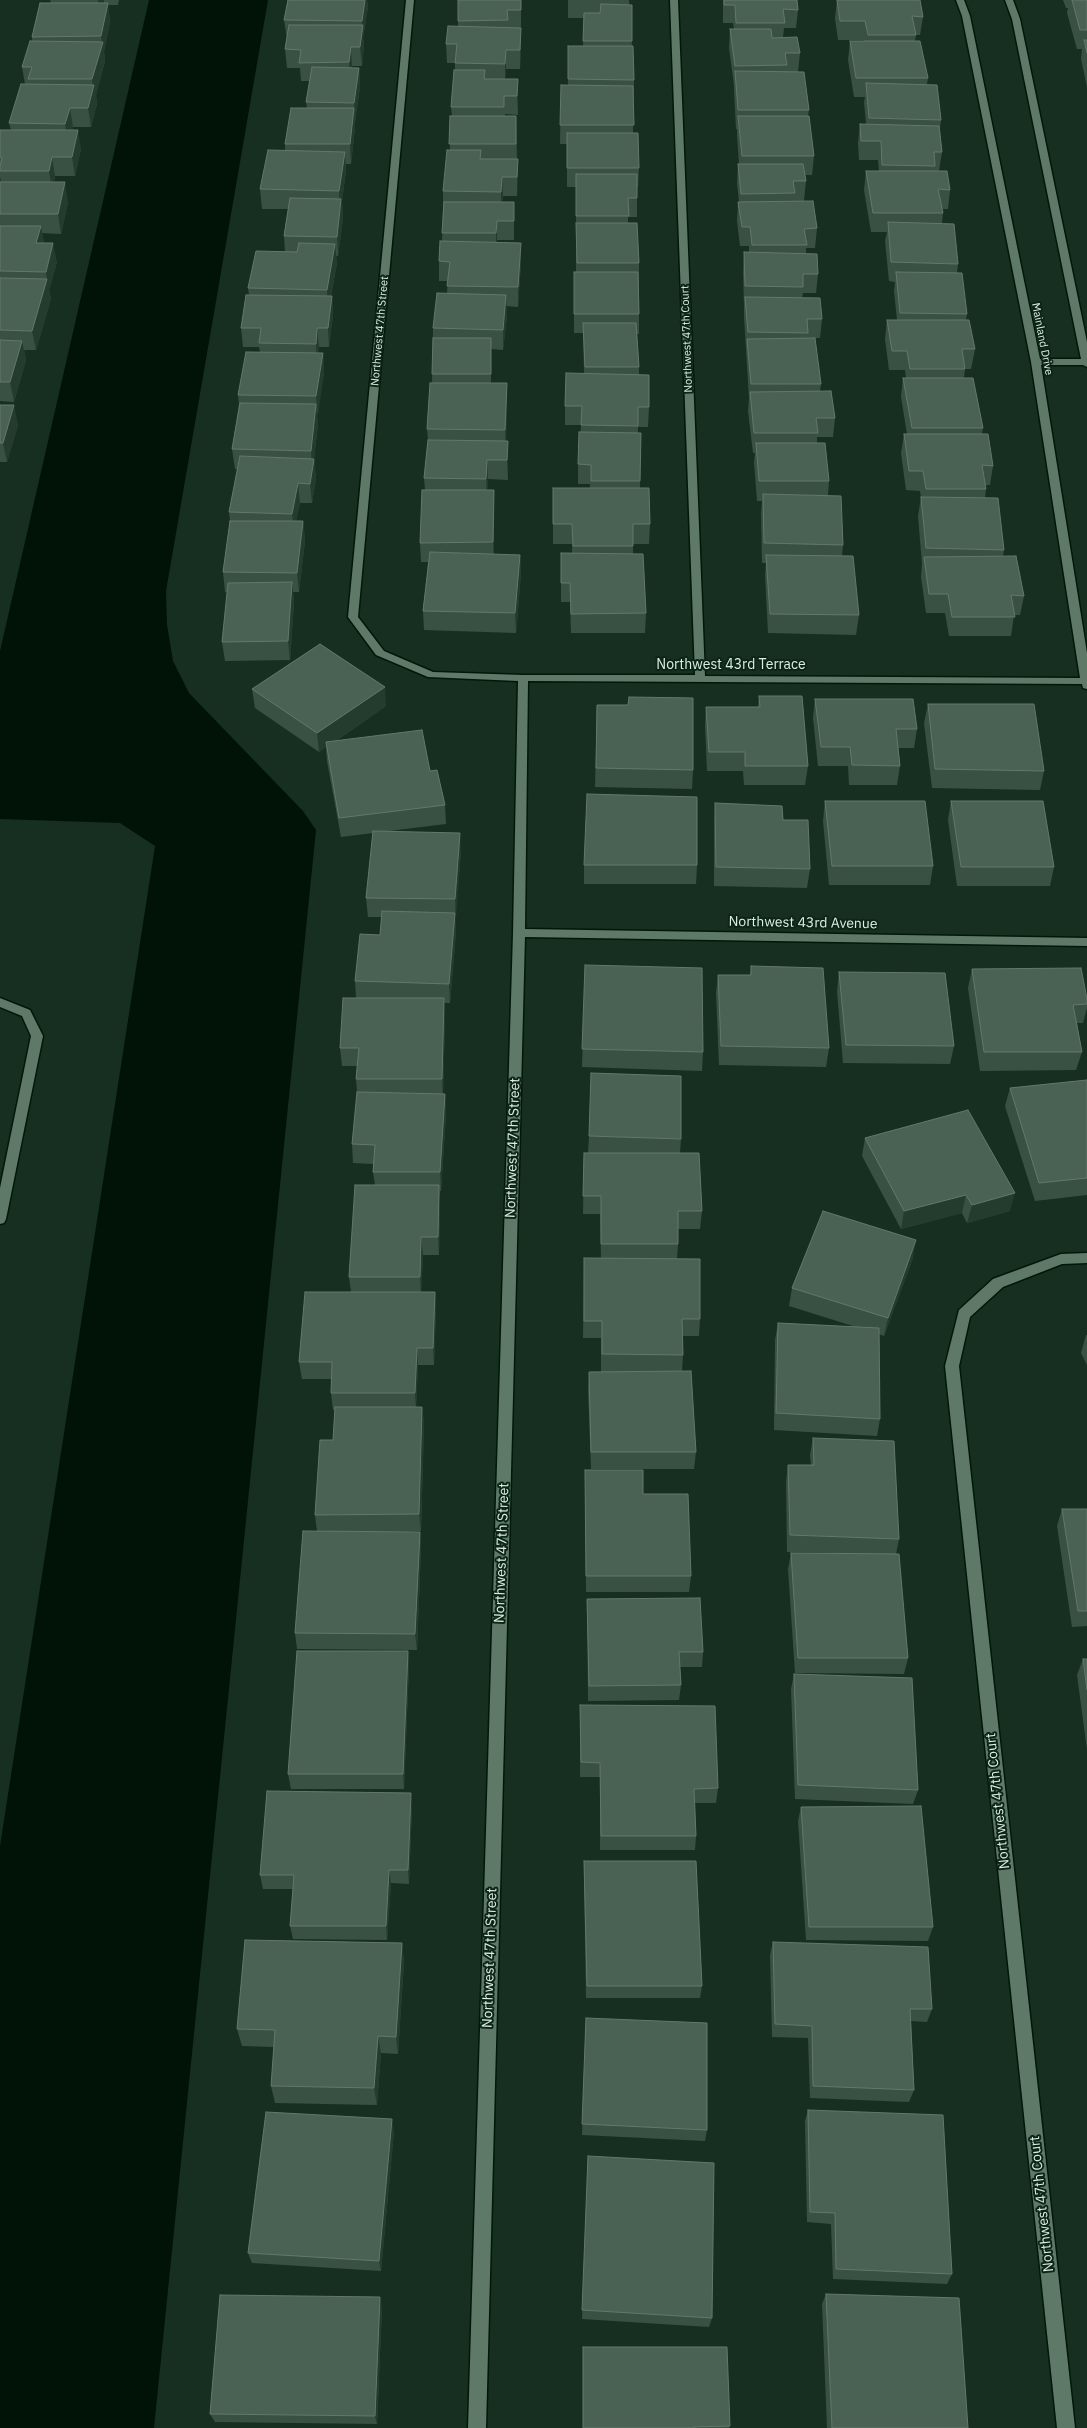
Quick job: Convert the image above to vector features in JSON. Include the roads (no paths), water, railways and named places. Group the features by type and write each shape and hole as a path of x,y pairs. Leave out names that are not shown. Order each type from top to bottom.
{"street":[{"name":"Northwest 47th Street","path":"380,654 353,617 410,0"},
{"name":"Northwest 47th Court","path":"674,0 700,678"},
{"name":"Mainland Drive","path":"960,0 966,16 1036,362 1087,683"},
{"path":"1010,0 1016,19 1087,363 1036,362"},
{"name":"Northwest 43rd Terrace","path":"380,654 432,675 523,678 700,678 1087,683"},
{"name":"Northwest 47th Street","path":"477,2428 519,934 523,678"},
{"name":"Northwest 43rd Avenue","path":"519,934 1087,942"},
{"path":"0,1002 26,1013 37,1036 0,1219"},
{"name":"Northwest 47th Court","path":"1066,2428 952,1366 964,1314 998,1283 1060,1259 1087,1258"}]}
